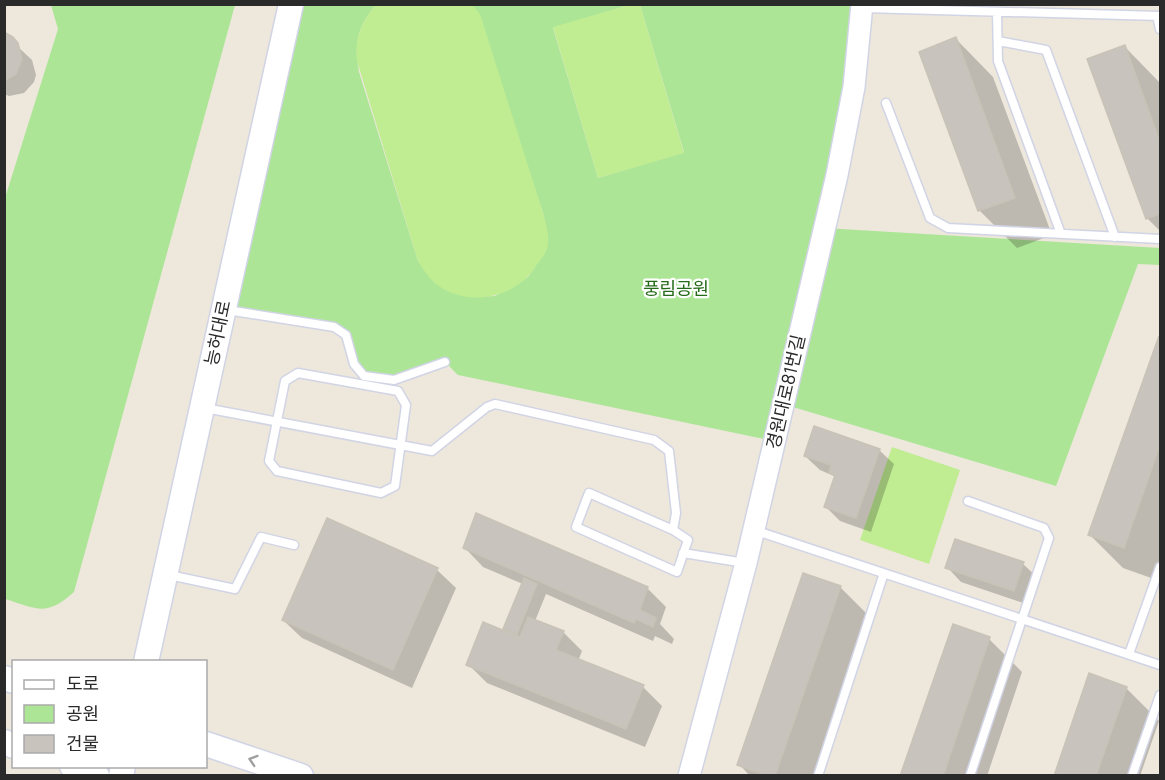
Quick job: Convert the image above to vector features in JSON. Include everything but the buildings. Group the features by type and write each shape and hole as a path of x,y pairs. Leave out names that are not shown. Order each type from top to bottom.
{"main road":[{"name":"능허대로","path":"146,660 291,4"},
{"path":"207,744 301,776"},
{"path":"77,768 97,776"}],"street":[{"name":"경원대로81번길","path":"689,776 746,563 837,175 854,87 862,6"}],"lane":[{"path":"1125,4 1129,15"},
{"path":"862,6 1159,16 1161,29"},
{"path":"997,12 998,61 1061,234"},
{"path":"998,41 1046,50 1115,237"},
{"path":"886,103 930,218 948,228 1161,239"},
{"path":"224,309 334,327 346,336 354,364 364,376 393,380 445,362"},
{"path":"298,373 398,391 406,405 401,444 395,486 381,493 277,471 269,461 285,381 298,373"},
{"path":"202,408 432,451 487,407 495,404 654,440 669,451 676,513 673,530"},
{"path":"590,494 673,530 688,540 677,572 576,527 590,494"},
{"path":"968,501 1044,528 1049,538 970,776"},
{"path":"753,530 1161,665"},
{"path":"165,574 235,589 261,537 294,545"},
{"path":"683,553 746,563"},
{"path":"1129,654 1161,567"},
{"path":"818,776 884,573"},
{"path":"1132,776 1161,695"}],"green space":[{"path":"51,5 235,5 74,592 56,605 41,609 5,599 5,198 58,29"},
{"name":"풍림공원","path":"291,5 376,5 358,36 359,72 418,261 435,283 472,297 495,296 528,277 548,238 543,213 472,5 629,5 553,28 598,178 684,152 640,5 862,5 824,228 1160,248 1160,265 1138,264 1056,486 783,404 774,441 458,375 445,362 394,380 364,376 346,336 334,327 224,309"},
{"path":"376,5 472,5 480,14 543,213 548,236 547,249 534,269 514,287 501,293 488,297 474,297 460,296 447,291 432,281 418,261 357,61 360,31"},
{"path":"629,5 640,5 684,153 598,178 553,27"},
{"path":"892,447 960,470 929,564 860,540"}]}
